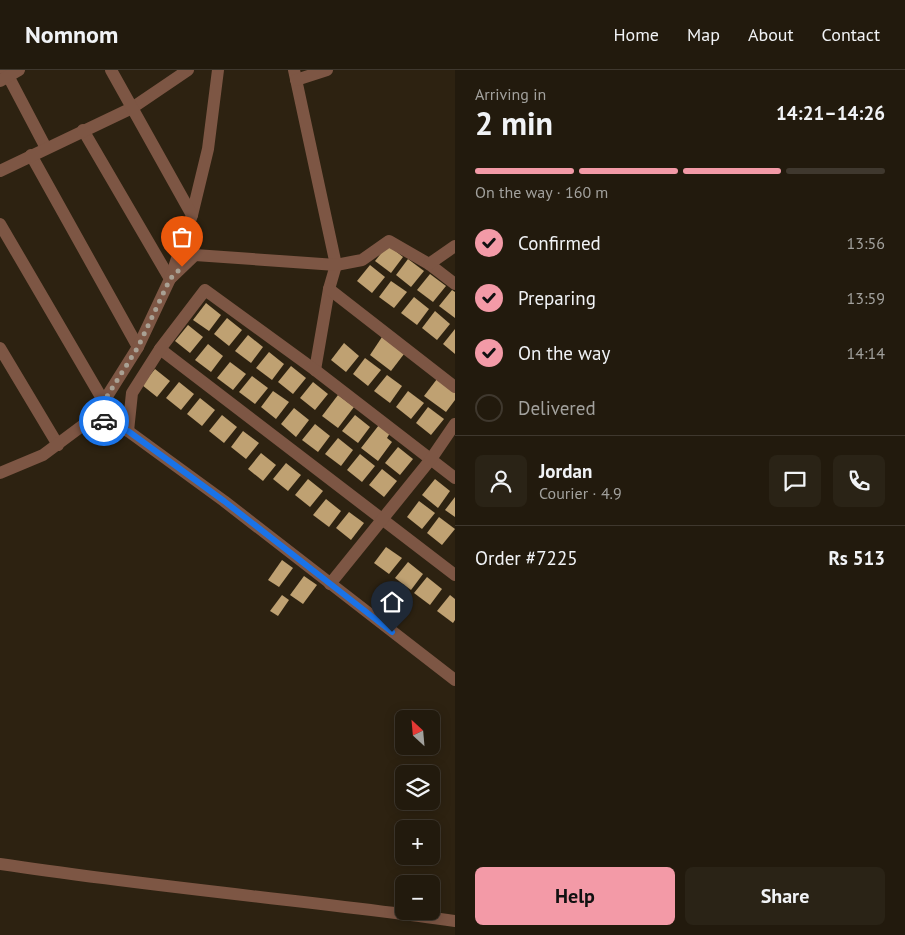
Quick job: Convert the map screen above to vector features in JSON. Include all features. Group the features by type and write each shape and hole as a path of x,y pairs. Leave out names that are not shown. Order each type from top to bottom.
{"street":[{"path":"111,70 192,215"},
{"path":"0,171 132,108 188,70"},
{"path":"1,470 42,455 94,417 138,347 170,279 192,215 208,149 218,70"},
{"path":"315,370 329,289 336,265 295,75 327,70"},
{"path":"8,74 46,148"},
{"path":"84,130 170,279"},
{"path":"31,155 138,347"},
{"path":"0,224 104,402"},
{"path":"170,279 194,255 336,265 362,260 389,241 429,264 455,284"},
{"path":"429,264 455,246"},
{"path":"329,289 455,387"},
{"path":"128,431 132,393 160,350 205,290 315,370 455,478"},
{"path":"0,348 58,445"},
{"path":"160,350 455,575"},
{"path":"94,417 128,431 224,501 455,680"},
{"path":"330,584 431,459 455,424"},
{"path":"0,864 80,876 337,905 455,921"}],"building":[{"path":"388,245 403,257 391,273 375,261"},
{"path":"408,259 424,271 411,287 396,275"},
{"path":"370,265 385,277 372,293 357,281"},
{"path":"430,274 446,286 433,302 417,290"},
{"path":"391,281 407,292 394,308 379,297"},
{"path":"452,290 455,292 455,318 439,306"},
{"path":"414,297 429,309 417,325 401,313"},
{"path":"206,303 221,315 209,331 193,320"},
{"path":"435,311 450,324 437,340 422,328"},
{"path":"227,318 242,330 229,346 214,334"},
{"path":"188,325 203,337 190,353 175,341"},
{"path":"455,329 455,354 443,344"},
{"path":"248,335 263,347 251,363 235,351"},
{"path":"382,337 404,354 391,371 370,355"},
{"path":"344,343 359,356 346,372 331,360"},
{"path":"208,344 223,356 211,372 195,360"},
{"path":"269,352 284,364 272,380 256,368"},
{"path":"365,358 381,370 368,386 353,374"},
{"path":"230,362 246,374 233,390 217,378"},
{"path":"291,366 306,378 293,394 278,382"},
{"path":"155,369 170,381 157,397 142,385"},
{"path":"387,375 402,386 390,403 374,391"},
{"path":"252,376 268,388 255,404 239,392"},
{"path":"437,379 455,392 455,400 446,412 424,396"},
{"path":"179,382 194,394 181,410 166,398"},
{"path":"313,382 328,394 315,410 300,398"},
{"path":"273,391 289,402 276,419 261,407"},
{"path":"408,391 424,403 411,419 396,407"},
{"path":"338,395 354,407 338,428 322,416"},
{"path":"200,398 215,410 202,426 187,414"},
{"path":"428,407 444,419 431,435 416,423"},
{"path":"294,408 309,420 296,437 281,424"},
{"path":"222,415 237,427 224,443 209,431"},
{"path":"355,415 370,427 358,443 342,431"},
{"path":"315,424 330,436 318,452 302,440"},
{"path":"379,425 390,433 387,438 392,442 378,461 361,448"},
{"path":"243,431 259,443 246,459 231,447"},
{"path":"338,438 353,450 341,466 325,454"},
{"path":"398,447 413,459 400,475 385,463"},
{"path":"261,453 276,465 263,481 248,469"},
{"path":"360,454 375,466 362,482 347,470"},
{"path":"286,463 301,475 288,491 273,479"},
{"path":"382,469 397,481 384,497 369,485"},
{"path":"308,479 323,491 310,507 295,495"},
{"path":"435,479 450,491 438,508 422,495"},
{"path":"455,497 455,517 445,510"},
{"path":"326,499 341,511 329,527 313,515"},
{"path":"419,501 435,513 422,529 407,517"},
{"path":"349,512 364,523 351,540 336,528"},
{"path":"439,517 455,529 442,545 427,533"},
{"path":"386,547 402,558 389,574 374,563"},
{"path":"282,560 293,568 279,587 268,580"},
{"path":"408,562 423,574 411,590 395,578"},
{"path":"304,576 317,585 303,604 290,595"},
{"path":"427,577 442,589 430,605 414,593"},
{"path":"282,595 289,600 278,616 270,611"},
{"path":"450,595 455,599 455,620 453,623 437,611"}],"way so far":[{"path":"104,421 94,417 138,347 170,279 182,267"}],"route":[{"path":"104,421 128,431 224,501 392,632"}]}
